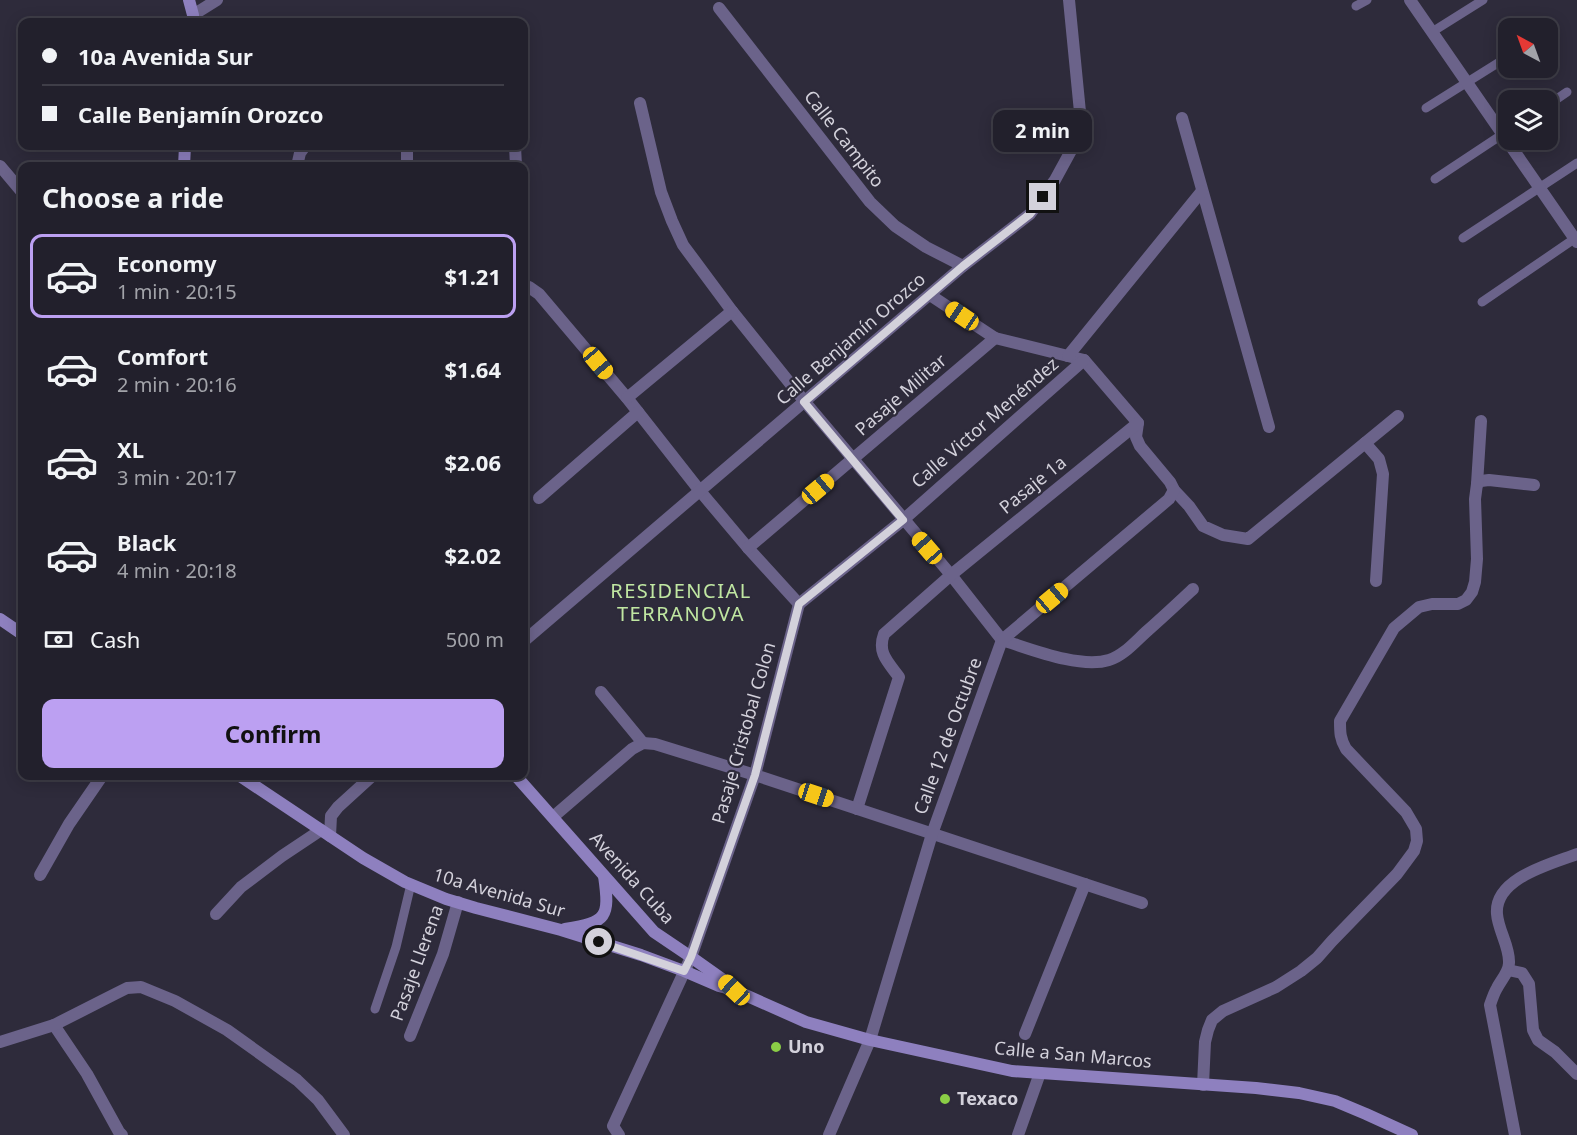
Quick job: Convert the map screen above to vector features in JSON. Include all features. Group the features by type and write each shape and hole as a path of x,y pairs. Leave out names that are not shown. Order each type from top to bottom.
{"main road":[{"path":"189,0 193,18"},
{"path":"0,619 18,631"},
{"name":"10a Avenida Sur","path":"246,780 363,858 411,885 458,902 561,930 734,990"},
{"name":"Avenida Cuba","path":"520,780 654,932 722,979 734,990"},
{"path":"561,930 591,924 604,914 607,899 604,876"},
{"name":"Calle a San Marcos","path":"734,990 806,1022 870,1041 1012,1071 1288,1092 1335,1101 1412,1135"}],"street":[{"path":"194,18 217,0"},
{"name":"Calle Benjamín Orozco","path":"528,638 963,266 1030,214 1055,180 1073,147 1080,112 1070,0"},
{"path":"1356,6 1367,0"},
{"path":"1410,0 1467,83 1498,122"},
{"path":"1432,32 1483,0"},
{"name":"Calle Campito","path":"719,8 870,202 895,226 926,247 963,266"},
{"path":"1426,108 1498,63"},
{"path":"1558,98 1567,92"},
{"name":"Calle 12 de Octubre","path":"640,103 662,192 683,245 804,402 951,575 1002,640 932,834 870,1041 829,1135"},
{"path":"1182,118 1269,427"},
{"path":"1435,179 1498,137"},
{"path":"1482,302 1576,240 1517,150"},
{"path":"1463,238 1577,163"},
{"path":"0,166 18,187"},
{"name":"Calle Victor Menéndez","path":"1068,356 1202,191"},
{"path":"528,287 540,294 627,398 700,491 799,604"},
{"path":"930,295 995,338 1084,360 1138,423 1136,436 1140,446 1174,490 1203,526 1223,535 1248,539 1398,416"},
{"path":"627,398 732,311"},
{"name":"Pasaje Militar","path":"748,548 995,338"},
{"name":"Calle Victor Menéndez","path":"799,604 903,520 1084,360"},
{"path":"539,498 638,412"},
{"path":"1203,1085 1205,1042 1212,1020 1223,1011 1276,987 1317,958 1397,874 1414,851 1417,841 1416,829 1406,812 1346,749 1341,741 1341,721 1394,628 1419,608 1432,604 1458,604 1466,600 1472,592 1477,559 1474,499 1481,421"},
{"name":"Pasaje 1a","path":"857,809 899,677 883,654 881,642 884,634 951,575 1138,423"},
{"path":"1365,443 1379,459 1383,474 1376,581"},
{"path":"1477,484 1489,480 1534,485"},
{"path":"1002,640 1169,499 1174,490"},
{"path":"1002,640 1085,663 1112,660 1194,589"},
{"name":"Pasaje Cristobal Colon","path":"619,1135 613,1126 691,957 755,775 799,604"},
{"path":"601,692 643,743"},
{"path":"553,817 632,749 643,743 655,744 1142,903"},
{"path":"40,875 69,824 99,780"},
{"path":"216,914 241,887 282,856 325,833 338,807 368,780"},
{"path":"1515,1135 1490,1005 1510,965 1497,914 1498,899 1507,887 1524,875 1577,854"},
{"path":"1025,1034 1085,884"},
{"path":"375,1009 396,947 411,885"},
{"name":"Pasaje Llerena","path":"410,1036 443,954 458,902"},
{"path":"1508,970 1522,973 1529,984 1533,1030 1538,1040 1555,1052 1577,1074"},
{"path":"0,1042 54,1025 127,988 141,987 175,1001 227,1030 297,1080 318,1100 344,1135"},
{"path":"54,1025 87,1074 118,1132 122,1135"},
{"path":"1018,1135 1040,1073"}],"place":[{"name":"Uno","path":"776,1047"},
{"name":"Texaco","path":"945,1099"}],"district":[{"name":"RESIDENCIAL TERRANOVA","path":"681,602"}],"route":[{"path":"599,942 684,971 691,957 755,775 799,604 903,520 804,402 963,266 1030,214 1043,197"}]}
